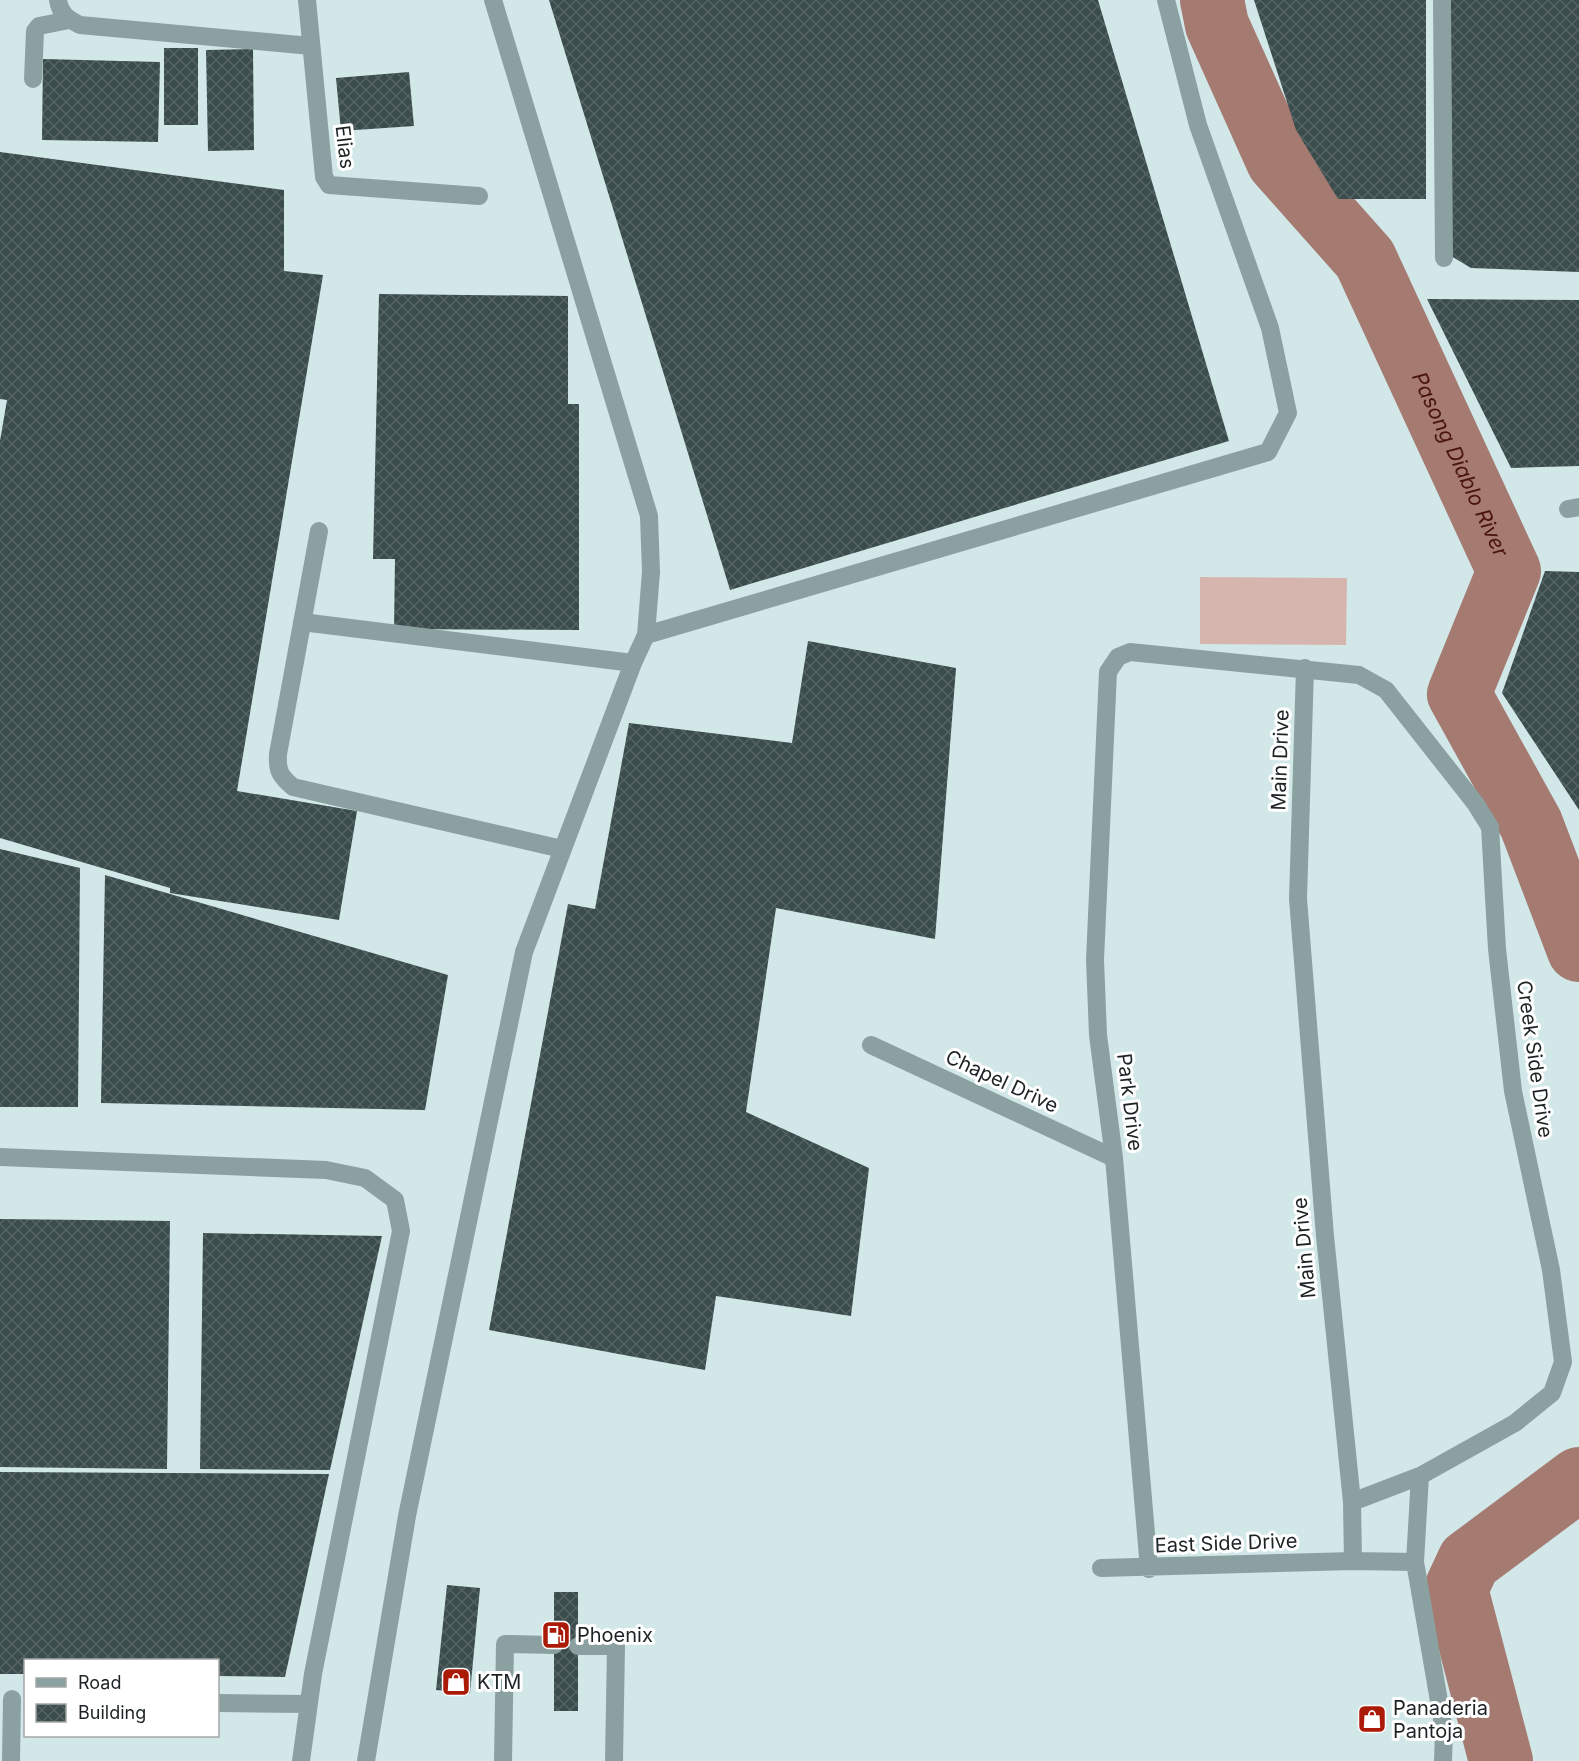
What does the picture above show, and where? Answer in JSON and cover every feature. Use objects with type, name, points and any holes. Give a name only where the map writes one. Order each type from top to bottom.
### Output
[{"type":"street","points":[[58,0],[59,9],[69,20],[80,25],[311,46]]},
{"type":"street","name":"Elias","points":[[307,0],[324,177],[328,185],[478,196]]},
{"type":"street","points":[[366,1761],[407,1515],[524,952],[633,663],[646,635],[651,572],[649,516],[493,0]]},
{"type":"street","points":[[646,635],[1268,452],[1288,413],[1270,328],[1198,124],[1166,0]]},
{"type":"street","points":[[1442,0],[1444,258]]},
{"type":"street","points":[[33,79],[35,32],[39,26],[69,20]]},
{"type":"street","points":[[319,531],[278,754],[277,768],[280,776],[293,787],[562,849]]},
{"type":"street","points":[[302,622],[633,663]]},
{"type":"street","name":"Creek Side Drive","points":[[1130,652],[1359,675],[1386,690],[1475,803],[1490,827],[1497,949],[1513,1091],[1551,1270],[1563,1362],[1552,1393],[1515,1423],[1420,1476],[1352,1502]]},
{"type":"street","name":"Park Drive","points":[[1130,652],[1118,657],[1108,672],[1095,960],[1098,1035],[1114,1158],[1149,1569]]},
{"type":"street","name":"Main Drive","points":[[1305,668],[1298,899],[1325,1236],[1352,1502],[1353,1561]]},
{"type":"street","name":"Chapel Drive","points":[[871,1044],[1114,1158]]},
{"type":"street","points":[[0,1157],[326,1170],[365,1178],[395,1200],[401,1231],[309,1704],[301,1761]]},
{"type":"street","points":[[1420,1476],[1415,1562],[1444,1731],[1443,1761]]},
{"type":"street","points":[[1353,1561],[1415,1562]]},
{"type":"street","name":"East Side Drive","points":[[1101,1568],[1149,1569],[1353,1561]]},
{"type":"street","points":[[503,1761],[505,1644],[554,1645]]},
{"type":"street","points":[[578,1646],[616,1646],[614,1761]]},
{"type":"street","points":[[11,1761],[12,1699]]},
{"type":"street","points":[[219,1703],[309,1704]]},
{"type":"shaded area","points":[[1200,577],[1347,578],[1346,645],[1200,644]]},
{"type":"building","points":[[549,0],[1098,0],[1229,441],[730,590]]},
{"type":"building","points":[[1254,0],[1426,0],[1426,199],[1338,199],[1296,130]]},
{"type":"building","points":[[1447,0],[1579,0],[1579,272],[1471,268],[1446,253]]},
{"type":"building","points":[[164,48],[198,48],[198,125],[164,125]]},
{"type":"building","points":[[253,49],[254,150],[208,151],[206,50]]},
{"type":"building","points":[[43,59],[160,62],[158,142],[42,140]]},
{"type":"building","points":[[409,72],[414,126],[341,131],[336,78]]},
{"type":"building","points":[[0,152],[284,190],[284,271],[323,275],[237,791],[357,811],[339,920],[170,893],[170,888],[0,838],[0,441],[7,400],[0,399]]},
{"type":"building","points":[[379,294],[568,296],[568,404],[579,404],[579,630],[394,629],[395,559],[373,559]]},
{"type":"building","points":[[1427,299],[1579,300],[1579,466],[1511,468]]},
{"type":"building","points":[[1545,571],[1579,572],[1579,810],[1502,693]]},
{"type":"building","points":[[808,641],[956,668],[935,939],[776,908],[746,1112],[869,1168],[851,1316],[716,1296],[705,1370],[489,1330],[568,904],[595,909],[629,723],[792,743]]},
{"type":"building","points":[[0,849],[80,868],[78,1107],[0,1107]]},
{"type":"building","points":[[105,875],[448,975],[425,1110],[101,1103]]},
{"type":"building","points":[[0,1219],[170,1221],[167,1469],[0,1467]]},
{"type":"building","points":[[203,1233],[382,1236],[330,1470],[200,1469]]},
{"type":"building","points":[[0,1472],[329,1474],[285,1677],[219,1676],[219,1659],[24,1659],[24,1674],[0,1674]]},
{"type":"building","points":[[447,1585],[480,1588],[470,1693],[436,1690]]},
{"type":"building","points":[[554,1592],[578,1592],[578,1711],[554,1711]]},
{"type":"waterway","name":"Pasong Diablo River","points":[[1212,0],[1217,25],[1278,161],[1365,259],[1509,571],[1459,694],[1531,824],[1579,950]]},
{"type":"waterway","name":"Pasong Diablo River","points":[[1501,1761],[1456,1589],[1469,1561],[1579,1479]]},
{"type":"place","name":"Phoenix","points":[[556,1635]]},
{"type":"place","name":"KTM","points":[[456,1682]]},
{"type":"place","name":"Panaderia Pantoja","points":[[1372,1719]]}]
